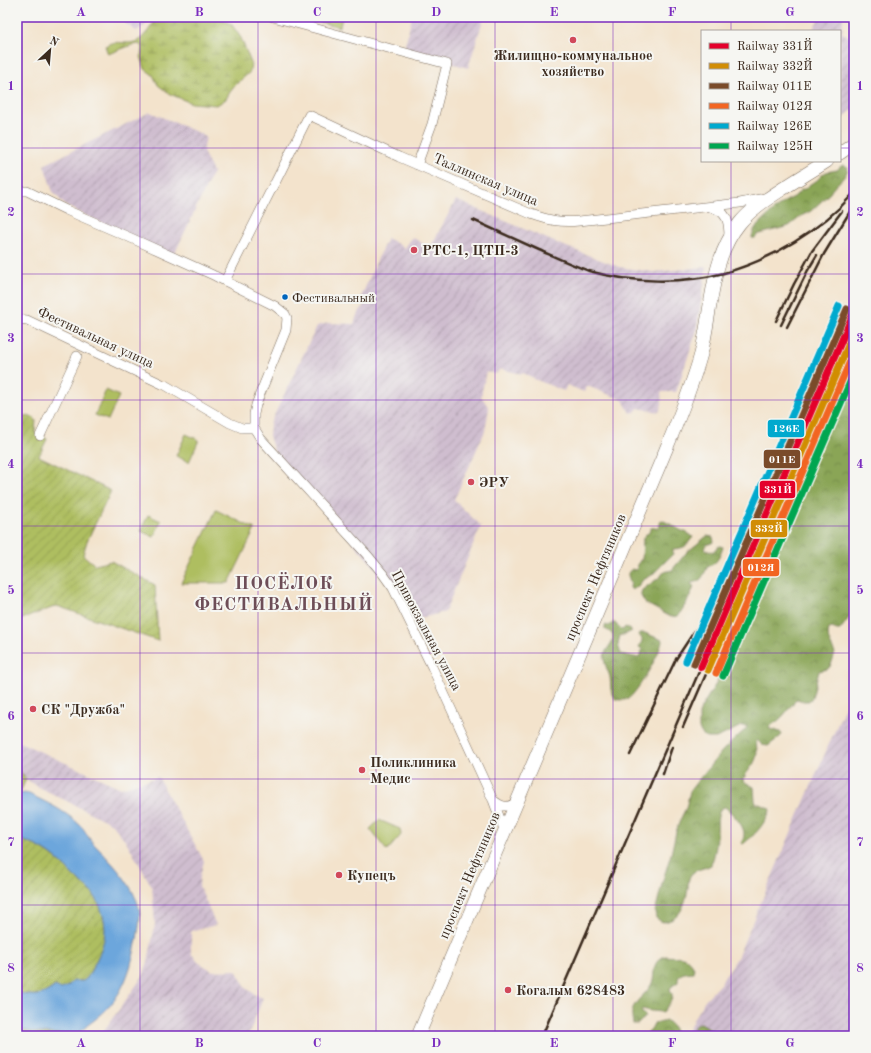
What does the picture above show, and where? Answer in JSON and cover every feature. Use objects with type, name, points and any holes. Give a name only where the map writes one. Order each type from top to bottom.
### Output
[{"type":"main road","points":[[841,152],[854,143]]},
{"type":"main road","name":"проспект Нефтяников","points":[[418,1036],[660,465],[689,392],[701,352],[718,266],[729,239],[746,216],[758,205],[825,162]]},
{"type":"street","name":"Таллинская улица","points":[[273,17],[447,64],[432,124],[417,165],[531,214],[555,222],[567,222],[709,207],[746,202],[772,196]]},
{"type":"street","points":[[225,281],[309,115],[417,165]]},
{"type":"street","points":[[17,191],[27,191],[66,210],[138,241],[225,281],[275,306],[285,314],[287,318],[286,330],[256,405],[254,414],[254,428]]},
{"type":"street","points":[[709,207],[720,210],[727,218],[729,239]]},
{"type":"street","name":"Фестивальная улица","points":[[17,319],[27,320],[164,384],[230,423],[242,428],[254,428]]},
{"type":"street","points":[[40,436],[82,346]]},
{"type":"street","name":"Привокзальная улица","points":[[254,428],[266,444],[369,557],[393,588],[436,674],[493,800],[505,832]]},
{"type":"street","points":[[493,800],[501,805],[508,806],[514,804],[518,800]]},
{"type":"shaded area","points":[[117,17],[152,17],[144,26],[136,31]]},
{"type":"shaded area","points":[[412,17],[484,17],[468,68],[404,49]]},
{"type":"shaded area","points":[[820,17],[843,17],[842,33],[852,38],[854,30],[854,109],[841,119],[841,30],[813,30]]},
{"type":"shaded area","points":[[150,112],[206,136],[203,152],[213,172],[173,257],[66,206],[53,192],[44,165]]},
{"type":"shaded area","points":[[456,200],[559,244],[619,267],[653,272],[706,267],[705,277],[696,333],[676,392],[661,392],[662,404],[659,412],[638,408],[635,412],[630,413],[623,400],[587,386],[584,392],[567,385],[564,391],[523,373],[500,369],[496,374],[486,372],[481,396],[489,408],[485,431],[454,500],[481,526],[445,612],[409,621],[393,588],[275,454],[269,436],[270,424],[317,326],[328,323],[354,324],[365,300],[361,297],[387,238],[405,248],[412,237],[430,248]]},
{"type":"shaded area","points":[[854,686],[854,1036],[685,1036],[705,1000],[720,984],[737,958]]},
{"type":"shaded area","points":[[17,741],[121,788],[158,777],[204,861],[199,886],[216,925],[191,931],[191,953],[198,962],[213,971],[236,970],[246,988],[263,998],[248,1036],[100,1036],[143,976],[148,962],[155,924],[152,887],[126,841],[112,824],[26,779],[17,767]]},
{"type":"green space","points":[[158,17],[219,17],[232,25],[241,38],[251,63],[250,72],[233,87],[226,99],[217,105],[191,103],[170,94],[158,85],[153,75],[145,69],[141,56],[142,48],[140,44],[132,45],[108,54],[105,46],[111,43],[130,43],[137,41],[146,34]]},
{"type":"green space","points":[[322,17],[342,17],[340,27],[320,22]]},
{"type":"green space","points":[[842,165],[848,167],[843,178],[811,211],[803,215],[789,226],[758,234],[755,238],[752,238],[755,228],[775,209],[794,197],[801,190],[807,188],[826,172],[837,170]]},
{"type":"green space","points":[[854,369],[854,608],[851,615],[840,630],[832,628],[829,629],[829,638],[835,653],[828,669],[819,671],[812,698],[809,701],[797,699],[781,718],[771,726],[769,729],[782,733],[781,736],[768,746],[762,745],[757,740],[756,742],[757,754],[755,760],[743,781],[754,787],[756,804],[769,808],[770,811],[765,821],[743,844],[741,843],[744,834],[740,823],[725,807],[721,808],[718,817],[716,849],[711,865],[697,870],[690,876],[685,901],[681,911],[673,919],[662,922],[656,918],[655,912],[676,832],[686,808],[690,791],[723,750],[746,729],[747,726],[741,726],[716,738],[704,737],[699,729],[699,715],[701,708],[717,682],[732,651],[736,647],[735,639],[737,630],[757,580],[798,484],[810,461],[813,461],[811,440],[830,405],[835,391]]},
{"type":"green space","points":[[106,390],[119,396],[108,420],[95,415]]},
{"type":"green space","points":[[17,415],[33,417],[36,420],[35,433],[47,439],[39,456],[111,491],[87,541],[83,555],[95,565],[111,561],[155,585],[158,641],[57,606],[17,621]]},
{"type":"green space","points":[[186,434],[199,440],[189,462],[176,456]]},
{"type":"green space","points":[[216,510],[255,529],[229,583],[181,583]]},
{"type":"green space","points":[[148,515],[161,521],[154,537],[141,531]]},
{"type":"green space","points":[[661,520],[693,537],[685,546],[673,549],[673,554],[652,575],[643,580],[632,590],[630,588],[628,575],[632,569],[635,570],[637,568],[640,560],[642,560],[643,538],[646,534],[648,534],[651,528],[659,528]]},
{"type":"green space","points":[[707,536],[713,537],[714,542],[706,545],[704,548],[708,551],[714,551],[720,546],[723,547],[721,553],[714,564],[708,566],[700,580],[691,583],[694,587],[689,599],[678,616],[671,617],[645,603],[641,596],[642,590],[660,577],[664,572],[672,570],[686,553]]},
{"type":"green space","points":[[614,622],[623,630],[625,627],[632,631],[624,635],[620,635],[618,645],[621,654],[639,658],[642,650],[639,647],[642,641],[639,635],[640,633],[645,633],[662,640],[654,661],[638,688],[629,698],[623,700],[615,699],[613,696],[610,677],[604,659],[605,653],[613,637],[611,633],[605,629],[605,625],[609,626]]},
{"type":"green space","points":[[17,767],[26,779],[19,795],[17,794]]},
{"type":"green space","points":[[379,820],[400,829],[401,835],[387,851],[370,829]]},
{"type":"green space","points":[[17,839],[47,852],[89,889],[98,902],[104,922],[105,934],[102,947],[87,978],[83,981],[73,981],[68,986],[61,989],[55,986],[46,992],[37,995],[28,995],[17,992]]},
{"type":"green space","points":[[665,956],[678,956],[684,958],[694,968],[693,972],[679,976],[678,982],[671,987],[670,990],[672,993],[672,999],[663,1012],[642,1009],[641,1011],[646,1016],[638,1024],[633,1024],[633,1008],[651,985],[655,965]]},
{"type":"green space","points":[[666,1020],[674,1029],[675,1036],[646,1036],[655,1023]]},
{"type":"green space","points":[[701,1023],[711,1030],[710,1032],[706,1031],[706,1036],[690,1036],[696,1024]]},
{"type":"green space","points":[[17,1029],[38,1033],[77,1033],[80,1036],[17,1036]]},
{"type":"water","points":[[27,793],[62,811],[81,826],[91,841],[124,877],[139,906],[140,920],[137,939],[128,975],[111,1005],[81,1031],[76,1033],[55,1034],[30,1032],[17,1029],[17,992],[28,995],[37,995],[46,992],[55,986],[61,989],[68,986],[73,981],[83,981],[87,978],[96,960],[102,947],[105,934],[102,912],[98,902],[89,889],[66,867],[47,852],[30,843],[17,839],[17,794]]},
{"type":"railway","points":[[473,220],[589,271],[639,280],[656,281],[691,279],[724,273],[777,252],[811,231],[841,207],[854,193]]},
{"type":"railway","points":[[787,327],[824,254],[854,205]]},
{"type":"railway","points":[[776,321],[812,251],[842,211]]},
{"type":"railway","points":[[781,325],[817,255]]},
{"type":"railway","points":[[683,727],[814,426],[854,357]]},
{"type":"railway","points":[[743,552],[788,447]]},
{"type":"railway","points":[[753,545],[758,528]]},
{"type":"railway","points":[[630,755],[676,659],[715,600],[745,548]]},
{"type":"railway","points":[[709,631],[727,588]]},
{"type":"railway","points":[[542,1036],[701,667]]},
{"type":"railway","points":[[663,774],[672,747]]},
{"type":"rail line","name":"126Е","points":[[686,661],[839,306]]},
{"type":"rail line","name":"011Е","points":[[694,664],[847,309]]},
{"type":"rail line","name":"331Й","points":[[701,667],[854,312]]},
{"type":"rail line","name":"332Й","points":[[708,670],[854,332]]},
{"type":"rail line","name":"012Я","points":[[716,673],[854,352]]},
{"type":"rail line","name":"125Н","points":[[723,676],[854,373]]},
{"type":"place","name":"Жилищно-коммунальное хозяйство","points":[[573,40]]},
{"type":"place","name":"РТС-1, ЦТП-3","points":[[414,250]]},
{"type":"place","name":"Фестивальный","points":[[285,297]]},
{"type":"place","name":"ЭРУ","points":[[471,482]]},
{"type":"place","name":"СК \"Дружба\"","points":[[33,709]]},
{"type":"place","name":"Поликлиника Медис","points":[[362,770]]},
{"type":"place","name":"Купецъ","points":[[339,875]]},
{"type":"place","name":"Когалым 628483","points":[[508,990]]},
{"type":"district","name":"ПОСЁЛОК ФЕСТИВАЛЬНЫЙ","points":[[284,593]]}]
